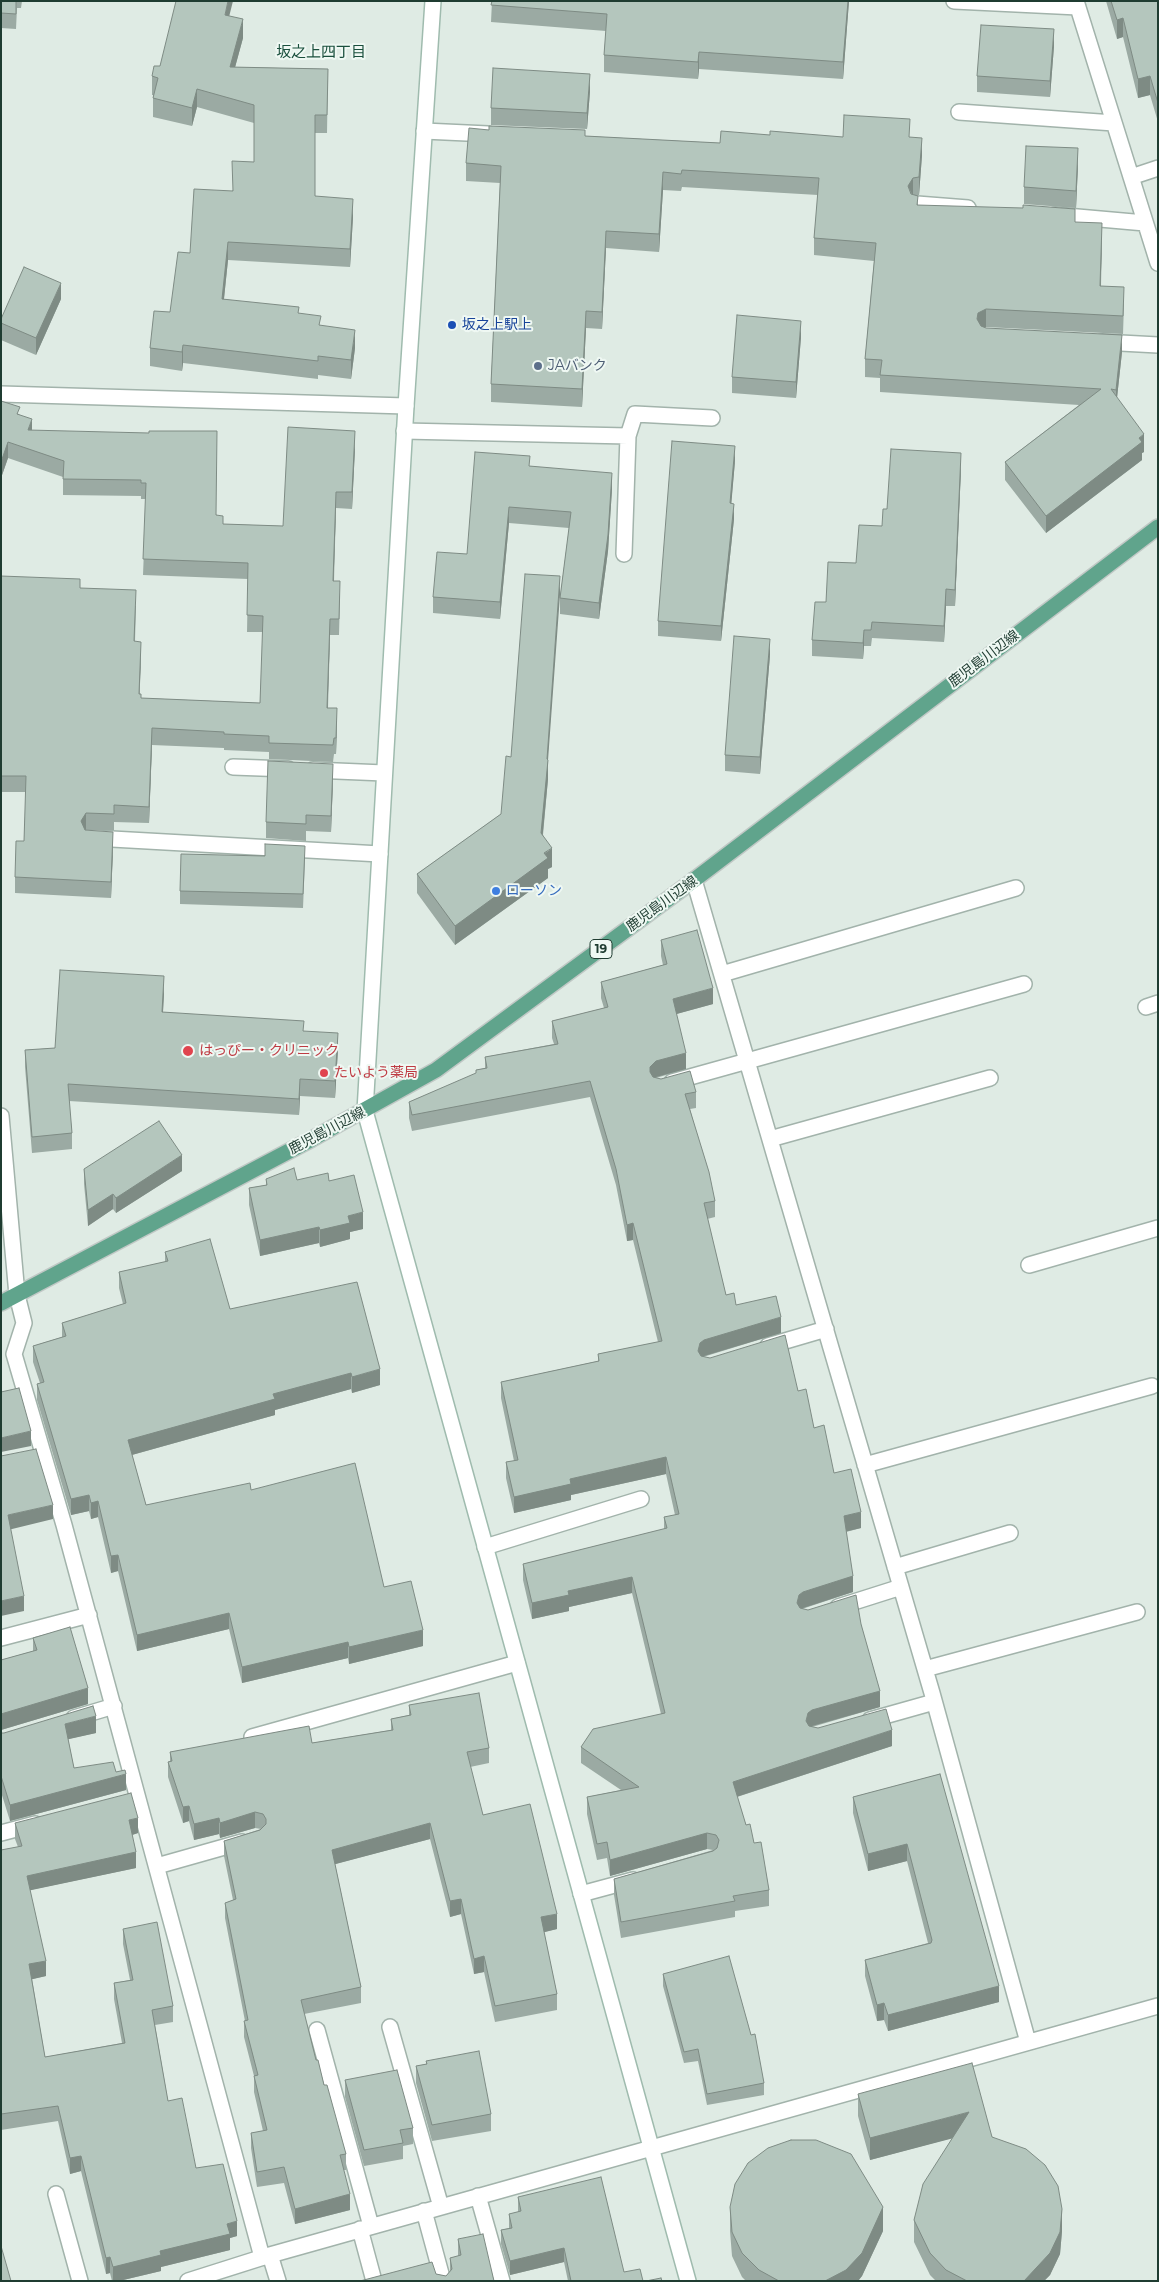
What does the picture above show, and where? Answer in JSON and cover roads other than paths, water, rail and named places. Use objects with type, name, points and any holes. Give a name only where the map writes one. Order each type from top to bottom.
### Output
[{"type":"main road","name":"鹿児島川辺線","points":[[1,1303],[365,1111],[436,1070],[694,880],[1158,527]]},
{"type":"street","points":[[433,1],[404,430],[365,1111],[688,2281]]},
{"type":"street","points":[[954,1],[1077,4],[1158,263]]},
{"type":"street","points":[[959,112],[1114,123]]},
{"type":"street","points":[[424,131],[503,135]]},
{"type":"street","points":[[1131,177],[1158,168]]},
{"type":"street","points":[[917,204],[986,210]]},
{"type":"street","points":[[1036,214],[1145,223]]},
{"type":"street","points":[[1091,342],[1158,345]]},
{"type":"street","points":[[1,394],[406,406]]},
{"type":"street","points":[[624,554],[628,436],[635,414],[712,418]]},
{"type":"street","points":[[404,430],[628,436]]},
{"type":"street","points":[[233,767],[384,773]]},
{"type":"street","points":[[90,838],[380,854]]},
{"type":"street","points":[[694,880],[896,1567],[1028,2042]]},
{"type":"street","points":[[722,974],[1016,888]]},
{"type":"street","points":[[659,1086],[1024,984]]},
{"type":"street","points":[[770,1139],[990,1078]]},
{"type":"street","points":[[1,1116],[18,1295],[24,1323],[14,1354],[89,1616],[266,2256],[278,2281]]},
{"type":"street","points":[[1029,1265],[1158,1228]]},
{"type":"street","points":[[753,1351],[826,1329]]},
{"type":"street","points":[[866,1465],[1152,1386]]},
{"type":"street","points":[[26,1456],[43,1452]]},
{"type":"street","points":[[485,1547],[641,1499]]},
{"type":"street","points":[[896,1567],[1010,1534]]},
{"type":"street","points":[[825,1611],[901,1587]]},
{"type":"street","points":[[925,1669],[1137,1612]]},
{"type":"street","points":[[1,1638],[89,1616]]},
{"type":"street","points":[[252,1737],[517,1663]]},
{"type":"street","points":[[852,1725],[934,1702]]},
{"type":"street","points":[[58,1723],[114,1706]]},
{"type":"street","points":[[120,1802],[138,1797]]},
{"type":"street","points":[[1,1833],[47,1821]]},
{"type":"street","points":[[157,1866],[257,1837]]},
{"type":"street","points":[[581,1894],[646,1876]]},
{"type":"street","points":[[188,2281],[266,2256],[424,2211],[1158,2006]]},
{"type":"street","points":[[390,2026],[441,2207]]},
{"type":"street","points":[[317,2030],[365,2228],[374,2281]]},
{"type":"street","points":[[56,2194],[80,2281]]},
{"type":"street","points":[[478,2196],[502,2281]]},
{"type":"street","points":[[424,2211],[442,2281]]},
{"type":"place","name":"坂之上駅上","points":[[452,325]]},
{"type":"place","name":"JAバンク","points":[[538,366]]},
{"type":"place","name":"ローソン","points":[[496,891]]},
{"type":"place","name":"はっぴー・クリニック","points":[[188,1051]]},
{"type":"place","name":"たいよう薬局","points":[[324,1073]]},
{"type":"district","name":"坂之上四丁目","points":[[321,53]]}]
